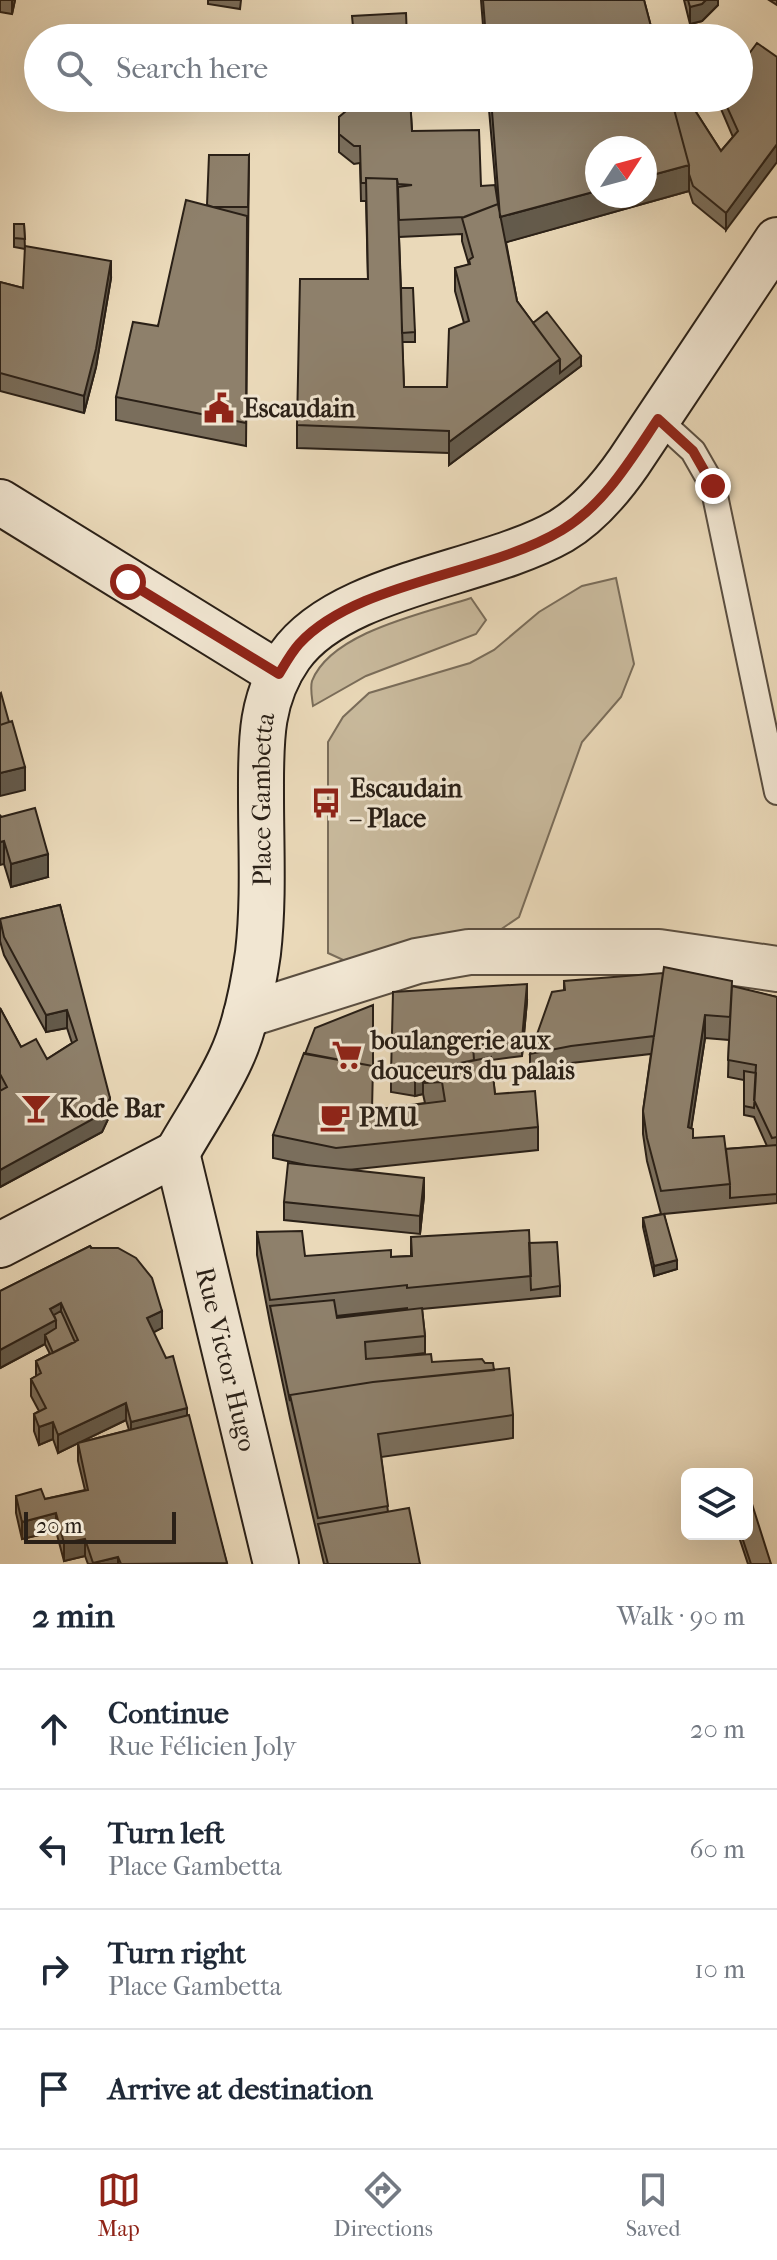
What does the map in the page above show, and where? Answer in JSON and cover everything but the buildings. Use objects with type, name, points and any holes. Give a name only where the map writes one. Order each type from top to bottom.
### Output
[{"type":"street","name":"Place Gambetta","points":[[177,1153],[232,1056],[246,1015],[260,930],[260,741],[269,694],[279,674],[300,643],[346,611],[377,597],[521,550],[564,529],[616,481],[777,240]]},
{"type":"street","points":[[0,502],[279,674]]},
{"type":"street","points":[[246,1015],[417,961],[469,952],[659,952],[777,969]]},
{"type":"street","points":[[0,1245],[177,1153]]},
{"type":"street","name":"Rue Victor Hugo","points":[[177,1153],[276,1564]]},
{"type":"lane","points":[[658,419],[693,451],[713,486],[770,718],[777,792]]},
{"type":"shaded area","points":[[616,578],[634,664],[621,697],[582,742],[519,917],[494,934],[354,965],[328,953],[328,742],[343,717],[369,693],[470,663],[494,650],[539,612],[582,586]]},
{"type":"shaded area","points":[[471,598],[486,620],[476,634],[366,676],[313,706],[312,681],[322,664],[338,649],[381,627]]},
{"type":"place","name":"Escaudain","points":[[219,408]]},
{"type":"place","name":"Escaudain – Place","points":[[326,803]]},
{"type":"place","name":"boulangerie aux douceurs du palais","points":[[347,1055]]},
{"type":"place","name":"Kode Bar","points":[[36,1108]]},
{"type":"place","name":"PMU","points":[[335,1117]]},
{"type":"route","points":[[128,582],[279,674],[300,643],[336,616],[377,597],[521,550],[564,529],[616,481],[658,419],[693,451],[713,486]]}]
